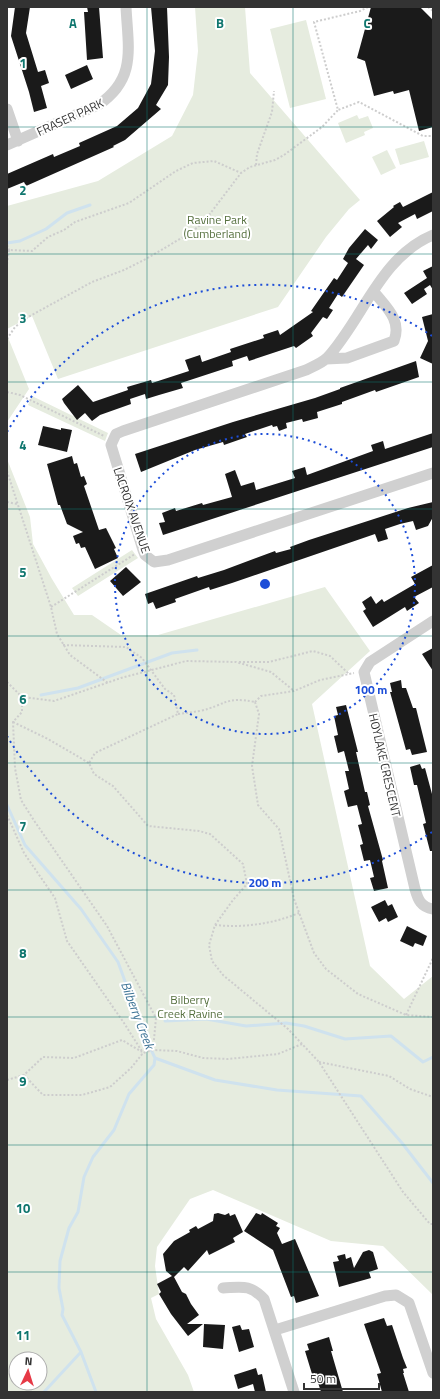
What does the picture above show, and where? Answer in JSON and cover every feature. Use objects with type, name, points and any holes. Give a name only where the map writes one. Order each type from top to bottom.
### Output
[{"type":"street","name":"FRASER PARK","points":[[7,145],[98,105],[110,97],[119,87],[126,73],[128,62],[126,7]]},
{"type":"street","points":[[7,109],[18,141]]},
{"type":"street","points":[[112,440],[116,434],[123,431],[306,370],[326,359],[401,255],[414,245],[433,235]]},
{"type":"street","points":[[326,359],[347,358],[394,341],[398,331],[397,324],[374,292]]},
{"type":"street","name":"LACROIX AVENUE","points":[[112,440],[112,451],[143,550],[150,560],[159,562],[433,473]]},
{"type":"street","points":[[364,672],[366,667],[378,656],[433,621]]},
{"type":"street","name":"HOYLAKE CRESCENT","points":[[364,672],[415,889],[418,899],[423,906],[433,909]]},
{"type":"street","points":[[223,1288],[244,1287],[256,1290],[264,1299],[294,1392]]},
{"type":"street","points":[[275,1330],[396,1294],[409,1304],[433,1373]]},
{"type":"path","points":[[338,110],[314,22],[360,11],[368,7]]},
{"type":"path","points":[[428,7],[433,12]]},
{"type":"path","points":[[256,165],[257,154],[272,112],[274,91]]},
{"type":"path","points":[[7,340],[15,326],[30,316],[92,282],[124,270],[146,259],[203,223],[241,173],[256,165],[275,160],[284,155],[322,127],[338,110],[359,102],[423,136],[433,136]]},
{"type":"path","points":[[8,251],[32,251],[48,237],[64,230],[75,222],[129,203],[176,171],[193,163],[214,161],[241,173]]},
{"type":"path","points":[[7,245],[7,264]]},
{"type":"path","points":[[7,392],[20,395],[112,440]]},
{"type":"path","points":[[7,472],[51,607],[57,634],[70,655],[80,664],[108,683]]},
{"type":"path","points":[[7,502],[17,504]]},
{"type":"path","points":[[51,607],[143,550]]},
{"type":"path","points":[[64,645],[126,648],[142,658],[165,689],[174,695],[178,714]]},
{"type":"path","points":[[7,682],[22,697],[54,701],[108,683],[186,661],[269,662],[313,651],[330,656],[349,674]]},
{"type":"path","points":[[236,662],[271,672],[294,691]]},
{"type":"path","points":[[255,702],[261,696],[294,691],[320,680],[364,672]]},
{"type":"path","points":[[22,697],[22,712],[13,722],[15,768],[22,800],[35,822],[107,926],[156,1018],[153,1050]]},
{"type":"path","points":[[89,763],[95,753],[101,749],[138,734],[178,714],[201,711],[226,700],[239,698],[255,702]]},
{"type":"path","points":[[255,702],[259,714],[252,766],[258,805],[279,829],[294,899],[314,953],[326,969],[358,994],[406,1015],[433,1017]]},
{"type":"path","points":[[13,722],[48,739],[89,763],[94,774],[113,786],[148,826],[199,831],[210,834],[243,864],[247,884],[215,925],[209,945],[212,961],[223,975],[288,1029],[319,1062],[402,1192],[430,1224],[433,1224]]},
{"type":"path","points":[[7,815],[24,852],[55,898],[67,941],[143,1053]]},
{"type":"path","points":[[215,925],[239,927],[284,919],[299,913]]},
{"type":"path","points":[[406,1015],[433,958]]},
{"type":"path","points":[[7,1080],[24,1075],[43,1057],[74,1058],[104,1045],[122,1040],[143,1053]]},
{"type":"path","points":[[24,1075],[43,1095],[82,1095],[110,1087],[131,1068],[143,1053],[153,1050],[177,1051],[203,1058],[228,1059],[278,1054],[302,1044]]},
{"type":"path","points":[[319,1062],[389,1076],[410,1089],[433,1097]]},
{"type":"green space","name":"Ravine Park (Cumberland)","points":[[195,7],[245,7],[250,73],[360,200],[349,209],[326,237],[278,307],[58,379],[32,316],[7,329],[7,206],[98,181],[172,136],[193,95],[198,51]]},
{"type":"green space","points":[[306,20],[326,99],[290,108],[270,29]]},
{"type":"green space","points":[[357,115],[359,119],[368,116],[373,128],[364,132],[365,135],[346,143],[338,123]]},
{"type":"green space","points":[[424,141],[429,157],[400,165],[395,149]]},
{"type":"green space","points":[[387,150],[396,168],[381,175],[372,157]]},
{"type":"green space","points":[[7,335],[29,389],[7,422]]},
{"type":"green space","points":[[32,396],[108,433],[105,441],[28,405]]},
{"type":"green space","name":"Bilberry Creek Ravine","points":[[7,459],[30,517],[33,544],[74,615],[92,615],[121,635],[158,635],[325,587],[370,651],[312,704],[370,966],[404,999],[433,976],[433,1295],[383,1246],[331,1241],[213,1190],[190,1199],[157,1247],[155,1266],[159,1294],[151,1298],[156,1319],[188,1375],[194,1392],[7,1392]]},
{"type":"green space","points":[[132,550],[138,558],[78,596],[72,588]]},
{"type":"building","points":[[15,7],[30,7],[26,33],[38,72],[45,70],[49,83],[41,86],[47,108],[34,112],[11,36]]},
{"type":"building","points":[[87,7],[99,7],[103,58],[87,60],[84,12],[88,12]]},
{"type":"building","points":[[151,7],[167,7],[169,57],[168,85],[156,105],[161,109],[125,140],[113,146],[114,147],[26,186],[24,182],[7,189],[7,174],[53,154],[54,157],[80,146],[79,143],[117,126],[138,108],[151,84],[155,51]]},
{"type":"building","points":[[371,7],[420,7],[433,20],[433,127],[419,131],[409,90],[394,94],[393,91],[374,96],[365,61],[357,58]]},
{"type":"building","points":[[87,65],[93,79],[71,89],[65,75]]},
{"type":"building","points":[[433,192],[433,211],[417,219],[415,214],[398,223],[402,227],[390,237],[377,221],[394,207],[393,206],[400,202],[403,207]]},
{"type":"building","points":[[365,229],[378,240],[371,249],[368,245],[356,259],[364,265],[342,297],[338,294],[329,308],[333,310],[327,319],[323,317],[311,333],[313,336],[296,348],[294,346],[249,361],[247,356],[232,361],[233,366],[181,383],[183,388],[146,399],[145,394],[130,399],[131,404],[100,415],[92,421],[85,413],[77,420],[64,403],[62,399],[78,385],[93,402],[128,390],[127,387],[151,380],[152,383],[189,371],[185,360],[200,355],[202,362],[231,352],[230,349],[264,338],[263,335],[278,330],[280,335],[313,312],[311,311],[334,278],[337,280],[348,263],[343,259],[349,248]]},
{"type":"building","points":[[433,266],[433,290],[430,285],[424,289],[427,294],[412,304],[404,293],[427,278],[423,271]]},
{"type":"building","points":[[433,314],[433,364],[420,358],[428,341],[422,317]]},
{"type":"building","points":[[416,361],[419,377],[376,392],[375,390],[342,402],[342,404],[317,412],[318,418],[303,422],[302,419],[286,423],[287,428],[279,431],[277,426],[273,427],[272,425],[245,434],[247,437],[224,445],[223,442],[195,450],[141,472],[135,454],[233,422],[315,398]]},
{"type":"building","points":[[43,426],[61,430],[61,428],[72,430],[67,452],[38,445]]},
{"type":"building","points":[[433,433],[433,447],[163,535],[159,523],[165,522],[162,513],[175,508],[176,511],[202,503],[203,505],[232,497],[225,474],[235,470],[241,486],[254,482],[256,490],[295,478],[292,471],[305,467],[307,475],[373,451],[371,445],[383,441],[385,449]]},
{"type":"building","points":[[72,456],[74,464],[77,463],[81,477],[84,476],[87,484],[84,486],[99,530],[106,528],[116,548],[114,549],[118,558],[95,569],[85,547],[81,548],[79,543],[76,544],[73,536],[83,532],[67,524],[60,505],[58,505],[47,464]]},
{"type":"building","points":[[433,502],[433,517],[428,526],[416,530],[413,521],[400,524],[385,529],[388,539],[378,542],[375,534],[232,583],[210,590],[209,587],[175,599],[176,602],[156,609],[153,602],[148,604],[145,594],[197,576],[198,578],[224,570],[275,551],[276,553],[291,549],[290,547],[309,540],[408,508]]},
{"type":"building","points":[[433,565],[433,587],[414,597],[419,603],[407,611],[405,607],[373,627],[363,611],[366,609],[362,602],[371,596],[376,604],[382,599],[384,602],[415,584],[411,577]]},
{"type":"building","points":[[126,567],[141,582],[123,596],[110,581]]},
{"type":"building","points":[[433,648],[433,671],[422,654]]},
{"type":"building","points":[[401,680],[402,688],[406,688],[413,708],[416,708],[427,752],[412,755],[410,749],[406,750],[390,692],[392,692],[390,683]]},
{"type":"building","points":[[346,705],[358,752],[356,752],[365,792],[367,792],[370,805],[368,806],[383,860],[388,888],[374,891],[370,878],[374,877],[370,860],[364,861],[360,845],[363,844],[358,825],[362,824],[357,805],[348,807],[344,791],[349,789],[345,771],[349,771],[344,751],[338,753],[334,736],[338,735],[334,716],[338,715],[336,707]]},
{"type":"building","points":[[420,764],[422,769],[425,768],[433,794],[433,851],[430,851],[423,824],[426,823],[417,785],[414,785],[410,767]]},
{"type":"building","points":[[385,900],[388,906],[392,904],[398,917],[388,922],[386,918],[379,922],[371,907]]},
{"type":"building","points":[[407,926],[427,936],[423,946],[415,943],[413,947],[400,941]]},
{"type":"building","points":[[218,1213],[225,1215],[229,1213],[230,1216],[235,1214],[243,1232],[233,1238],[235,1242],[209,1255],[207,1250],[188,1271],[184,1267],[174,1277],[182,1292],[186,1294],[199,1315],[187,1324],[203,1324],[188,1336],[171,1314],[159,1294],[161,1292],[157,1284],[172,1276],[166,1271],[163,1254],[174,1241],[190,1232],[189,1230],[196,1226],[198,1229],[213,1221],[214,1214]]},
{"type":"building","points":[[256,1213],[261,1215],[262,1213],[278,1223],[276,1226],[280,1228],[277,1233],[282,1244],[295,1239],[319,1296],[296,1303],[294,1296],[291,1297],[273,1250],[244,1231]]},
{"type":"building","points":[[369,1250],[373,1252],[378,1269],[369,1272],[371,1278],[339,1287],[333,1262],[339,1261],[337,1256],[345,1254],[346,1259],[351,1257],[354,1268],[363,1252]]},
{"type":"building","points":[[384,1318],[387,1326],[392,1325],[407,1368],[403,1369],[403,1373],[409,1392],[382,1392],[377,1374],[381,1373],[364,1324]]},
{"type":"building","points":[[204,1324],[225,1325],[223,1349],[203,1347]]},
{"type":"building","points":[[240,1325],[242,1330],[249,1329],[254,1347],[239,1352],[232,1327]]},
{"type":"building","points":[[329,1337],[333,1351],[331,1351],[343,1392],[321,1392],[315,1373],[312,1374],[305,1351],[309,1350],[307,1344]]},
{"type":"building","points":[[256,1368],[258,1375],[262,1374],[266,1392],[255,1392],[253,1384],[238,1389],[234,1375]]},
{"type":"waterway","points":[[7,243],[20,241],[46,229],[67,213],[90,205]]},
{"type":"waterway","points":[[41,695],[78,688],[172,653],[197,650]]},
{"type":"waterway","name":"Bilberry Creek","points":[[7,805],[25,845],[81,909],[118,962],[146,1039],[155,1058],[215,1080],[277,1090],[361,1096],[402,1143],[433,1183]]},
{"type":"waterway","points":[[165,1021],[206,1019],[246,1026],[286,1023],[304,1026],[345,1039],[391,1036],[423,1062],[433,1057]]},
{"type":"waterway","points":[[96,1392],[81,1352],[62,1315],[63,1309],[59,1288],[60,1261],[69,1228],[78,1212],[84,1177],[93,1157],[114,1130],[129,1094],[154,1065],[155,1058]]},
{"type":"waterway","points":[[44,1392],[81,1352]]}]
